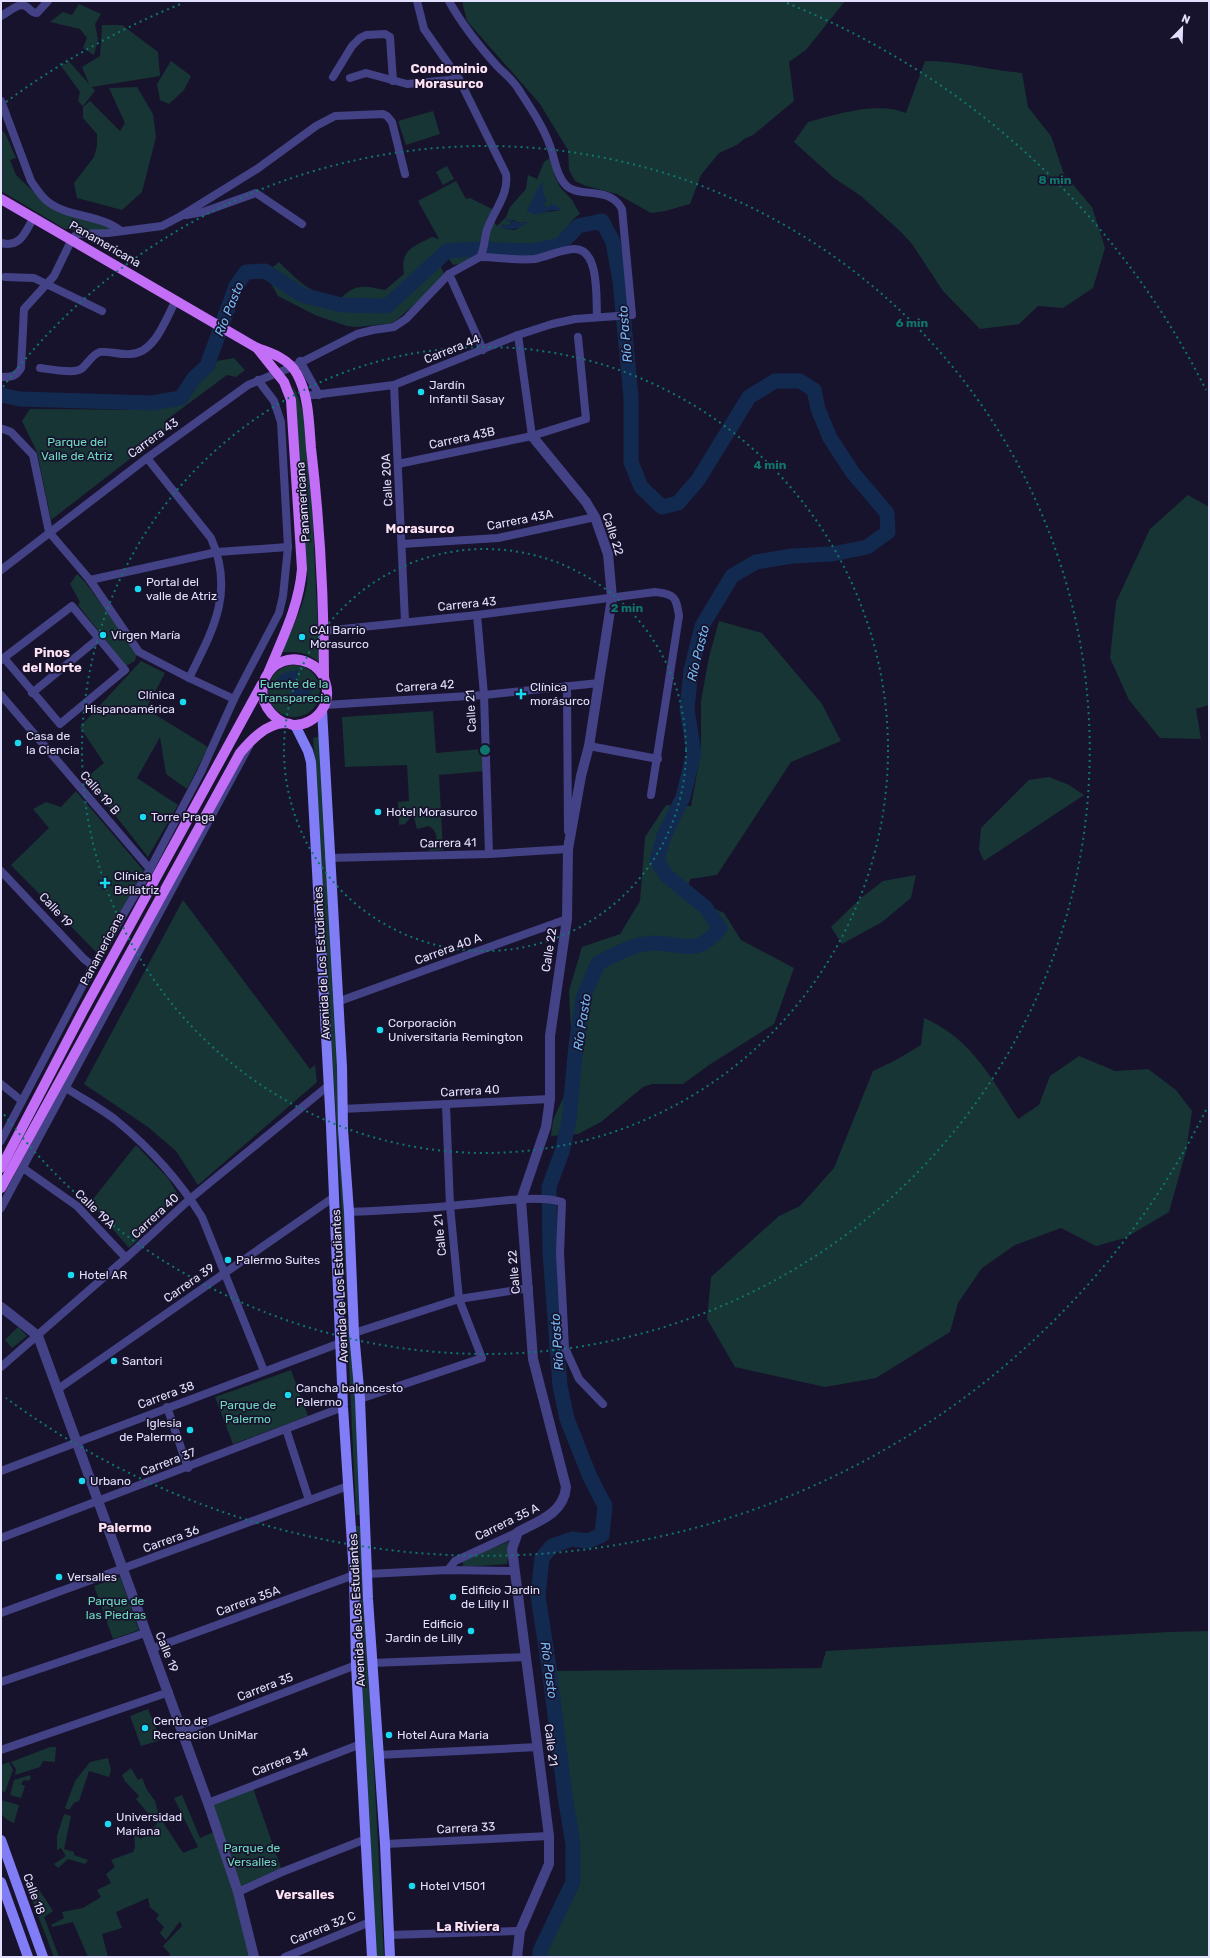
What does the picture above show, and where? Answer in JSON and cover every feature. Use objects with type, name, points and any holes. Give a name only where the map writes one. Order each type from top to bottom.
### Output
[{"type":"main road","name":"Panamericana","points":[[1,198],[258,348],[278,355],[296,364],[305,396],[315,478],[324,631],[324,678]]},
{"type":"main road","name":"Panamericana","points":[[1,1168],[206,774],[266,677],[294,613],[300,590],[302,569],[291,400],[284,382],[258,348]]},
{"type":"main road","points":[[293,659],[312,664],[324,678],[327,687],[324,708],[315,718],[306,723],[295,725],[284,723],[275,718],[268,711],[263,701],[262,691],[266,677],[283,661],[293,659]]},
{"type":"main road","name":"Avenida de Los Estudiantes","points":[[324,708],[329,858],[342,1109],[350,1212],[352,1299],[360,1399],[370,1631],[385,1844],[390,1957]]},
{"type":"main road","points":[[1,1188],[140,941],[240,753],[253,738],[269,728],[284,723]]},
{"type":"main road","name":"Avenida de Los Estudiantes","points":[[295,725],[308,751],[311,762],[334,1197],[343,1407],[354,1575],[356,1665],[372,1957]]},
{"type":"main road","points":[[338,1301],[344,1294],[350,1295],[352,1299]]},
{"type":"main road","points":[[350,1513],[356,1523],[364,1521],[366,1518]]},
{"type":"main road","points":[[356,1632],[361,1629],[370,1631]]},
{"type":"main road","name":"Calle 18","points":[[1,1841],[43,1957]]},
{"type":"main road","points":[[1,1882],[28,1957]]},
{"type":"street","points":[[1,16],[20,5],[25,5],[34,13],[37,13],[48,1]]},
{"type":"street","points":[[417,1],[424,29],[459,79],[506,174],[507,184],[505,193],[487,231],[481,255],[534,259],[574,249],[584,252],[589,256],[592,262],[601,318]]},
{"type":"street","name":"Carrera 44","points":[[305,396],[394,385],[518,335],[574,319],[632,315],[622,209],[618,201],[607,196],[574,190],[564,184],[557,171],[550,145],[536,117],[518,87],[460,21],[450,1]]},
{"type":"street","points":[[334,77],[352,46],[360,38],[366,35],[385,34],[390,37],[393,81]]},
{"type":"street","points":[[350,78],[366,73],[407,84],[459,79]]},
{"type":"street","points":[[1,101],[31,181],[39,193],[48,202],[63,209],[112,224],[121,231]]},
{"type":"street","points":[[1,377],[13,377],[18,374],[21,368],[24,309],[54,276],[72,239],[80,233],[121,231],[162,226],[181,216],[257,169],[316,126],[335,116],[383,114],[388,116],[392,122],[405,174]]},
{"type":"street","points":[[181,216],[203,212],[249,194],[256,193],[302,224]]},
{"type":"street","points":[[1,243],[10,245],[20,241],[34,217]]},
{"type":"street","name":"Carrera 43","points":[[48,532],[248,385],[277,373],[357,334],[394,327],[406,320],[449,274],[481,255]]},
{"type":"street","points":[[449,274],[483,350]]},
{"type":"street","points":[[5,277],[31,276],[102,311]]},
{"type":"street","points":[[40,368],[72,371],[80,370],[100,352],[132,355],[146,349],[152,343],[176,300]]},
{"type":"street","points":[[518,335],[532,436]]},
{"type":"street","name":"Carrera 43B","points":[[398,464],[532,436],[586,419],[578,337]]},
{"type":"street","points":[[296,364],[319,394]]},
{"type":"street","points":[[1,1141],[93,966],[206,774],[234,699],[279,613],[283,596],[288,547],[281,422],[274,401],[258,380]]},
{"type":"street","name":"Calle 20A","points":[[394,385],[405,621]]},
{"type":"street","points":[[3,429],[11,432],[32,455],[48,532],[90,580],[139,652],[188,678],[234,699]]},
{"type":"street","name":"Calle 22","points":[[532,436],[586,502],[595,517],[608,554],[612,598],[589,746],[581,776],[568,849],[567,919],[550,1036],[550,1099],[546,1127],[526,1199],[533,1359],[566,1486]]},
{"type":"street","points":[[147,458],[211,538],[217,552],[222,594],[211,632],[188,678]]},
{"type":"street","points":[[283,479],[295,478]]},
{"type":"street","name":"Carrera 43A","points":[[402,544],[498,538],[595,517]]},
{"type":"street","points":[[1,570],[48,532]]},
{"type":"street","points":[[90,580],[217,552],[288,547]]},
{"type":"street","name":"Carrera 43","points":[[324,631],[405,621],[477,615],[654,592],[672,595],[677,601],[679,616],[658,759],[651,795]]},
{"type":"street","points":[[72,606],[99,638],[125,670],[60,724],[3,659],[72,606]]},
{"type":"street","name":"Calle 21","points":[[477,615],[484,695],[489,854]]},
{"type":"street","points":[[32,693],[99,638]]},
{"type":"street","name":"Carrera 42","points":[[324,708],[484,695],[599,683]]},
{"type":"street","points":[[567,686],[568,849]]},
{"type":"street","name":"Calle 19 B","points":[[1,695],[150,869]]},
{"type":"street","points":[[589,746],[658,759]]},
{"type":"street","name":"Carrera 41","points":[[329,858],[489,854],[568,849]]},
{"type":"street","name":"Calle 19","points":[[1,871],[84,959],[93,966]]},
{"type":"street","name":"Carrera 40 A","points":[[337,1002],[567,919]]},
{"type":"street","points":[[1,1208],[66,1088],[140,941]]},
{"type":"street","points":[[71,1007],[83,1011]]},
{"type":"street","points":[[1,1084],[22,1101]]},
{"type":"street","name":"Carrera 40","points":[[1,1367],[126,1258],[191,1198],[328,1086]]},
{"type":"street","points":[[66,1088],[116,1120],[169,1170],[191,1198],[202,1216],[264,1371]]},
{"type":"street","points":[[1,1095],[10,1092]]},
{"type":"street","name":"Carrera 40","points":[[342,1109],[550,1099]]},
{"type":"street","name":"Calle 21","points":[[360,1399],[482,1358],[459,1299],[450,1206],[446,1105]]},
{"type":"street","name":"Calle 19A","points":[[23,1168],[77,1206],[126,1258]]},
{"type":"street","name":"Carrera 39","points":[[58,1389],[334,1197]]},
{"type":"street","points":[[350,1212],[450,1206],[526,1199],[551,1198],[562,1202],[560,1253],[565,1348],[579,1379],[603,1404]]},
{"type":"street","points":[[354,1333],[459,1299],[529,1292]]},
{"type":"street","points":[[1,1308],[38,1336]]},
{"type":"street","name":"Calle 19","points":[[38,1336],[145,1633],[169,1692],[208,1803],[238,1892],[254,1957]]},
{"type":"street","name":"Carrera 38","points":[[1,1471],[75,1441],[340,1343]]},
{"type":"street","points":[[167,1407],[188,1468]]},
{"type":"street","name":"Carrera 37","points":[[1,1538],[188,1468],[343,1407]]},
{"type":"street","points":[[286,1429],[309,1500]]},
{"type":"street","name":"Carrera 36","points":[[1,1612],[122,1570],[348,1486]]},
{"type":"street","name":"Carrera 35 A","points":[[448,1570],[455,1561],[518,1532],[550,1515],[558,1509],[564,1499],[566,1486]]},
{"type":"street","name":"Calle 21","points":[[517,1957],[520,1931],[549,1864],[549,1836],[512,1549],[518,1532]]},
{"type":"street","points":[[367,1574],[448,1570],[515,1571]]},
{"type":"street","name":"Carrera 35A","points":[[151,1649],[354,1575]]},
{"type":"street","points":[[1,1682],[145,1633]]},
{"type":"street","points":[[372,1663],[526,1657]]},
{"type":"street","name":"Carrera 35","points":[[182,1732],[356,1665]]},
{"type":"street","points":[[1,1750],[169,1692]]},
{"type":"street","name":"Carrera 34","points":[[208,1803],[361,1744]]},
{"type":"street","points":[[378,1755],[538,1747]]},
{"type":"street","name":"Carrera 33","points":[[385,1844],[549,1836]]},
{"type":"street","points":[[238,1892],[282,1872],[366,1839]]},
{"type":"street","points":[[16,1923],[29,1916]]},
{"type":"street","name":"Carrera 32 C","points":[[285,1957],[370,1922]]},
{"type":"street","points":[[389,1935],[520,1931]]},
{"type":"green space","points":[[462,1],[845,1],[806,50],[789,62],[794,101],[753,135],[744,139],[737,145],[719,153],[701,175],[690,204],[651,213],[617,194],[586,186],[575,181],[569,170],[568,150],[540,104],[467,21]]},
{"type":"green space","points":[[79,4],[101,14],[95,24],[98,39],[94,55],[83,48],[87,38],[80,29],[50,22],[63,12],[72,15]]},
{"type":"green space","points":[[102,25],[122,25],[158,52],[160,76],[92,87],[95,91],[83,106],[78,101],[80,92],[59,63],[67,64],[66,58],[89,84],[82,67],[100,56]]},
{"type":"green space","points":[[171,61],[191,76],[184,90],[169,104],[160,100],[157,84]]},
{"type":"green space","points":[[925,61],[949,62],[1022,73],[1028,107],[1051,136],[1064,174],[1092,207],[1105,248],[1093,288],[1063,308],[1038,306],[1019,324],[980,329],[943,291],[912,244],[901,232],[861,196],[834,178],[794,142],[808,122],[844,112],[871,108],[883,108],[906,113]]},
{"type":"green space","points":[[137,87],[153,114],[156,137],[142,192],[122,210],[77,198],[74,183],[94,157],[97,146],[97,134],[83,118],[83,107],[90,101],[120,131],[125,123],[109,88]]},
{"type":"green space","points":[[433,111],[440,134],[406,145],[398,121]]},
{"type":"green space","points":[[1,129],[6,135],[16,158],[10,160],[16,175],[41,199],[113,228],[99,232],[65,229],[1,191]]},
{"type":"green space","points":[[555,154],[554,174],[560,187],[572,200],[580,214],[570,222],[557,239],[542,246],[532,247],[511,246],[484,240],[481,255],[464,263],[453,265],[447,256],[438,262],[445,275],[429,292],[393,323],[357,327],[347,326],[315,315],[278,296],[269,280],[273,267],[279,262],[306,286],[330,296],[341,298],[351,290],[361,287],[372,287],[385,290],[404,274],[404,259],[409,250],[432,237],[439,239],[418,201],[456,181],[466,199],[470,198],[494,210],[491,218],[497,226],[506,217],[510,207],[526,189],[528,175],[537,179],[544,162]],"holes":[[[543,194],[547,201],[544,202],[546,208],[561,210],[539,213],[527,211],[534,199]],[[513,220],[520,223],[528,222],[515,230],[505,229],[502,224],[506,226],[512,223],[508,221]]]},
{"type":"green space","points":[[447,166],[454,179],[443,185],[436,172]]},
{"type":"green space","name":"Parque del Valle de Atriz","points":[[234,358],[245,370],[236,377],[227,375],[165,421],[166,431],[51,520],[37,452],[22,421],[30,409],[154,410],[185,403],[201,381],[214,369],[217,361]]},
{"type":"green space","points":[[293,386],[300,401],[308,435],[310,453],[320,663],[306,654],[281,652],[295,622],[307,583]]},
{"type":"green space","points":[[1188,495],[1209,507],[1209,705],[1196,709],[1201,739],[1160,738],[1129,700],[1110,658],[1116,602],[1150,529]]},
{"type":"green space","points":[[77,574],[85,582],[137,652],[135,661],[126,666],[78,605],[80,602],[70,584]]},
{"type":"green space","points":[[719,621],[762,633],[822,704],[841,741],[791,762],[717,875],[690,879],[686,896],[724,913],[741,940],[794,968],[774,1024],[709,1065],[683,1084],[652,1084],[643,1087],[601,1122],[578,1134],[551,1136],[553,1120],[569,1085],[571,1030],[569,991],[582,947],[620,934],[640,901],[645,837],[666,805],[691,806],[701,751],[701,701],[709,657]]},
{"type":"green space","points":[[141,661],[165,673],[146,709],[208,747],[187,789],[166,774],[160,737],[137,778],[178,805],[148,857],[86,778],[104,763],[80,727]]},
{"type":"green space","name":"Fuente de la Transparecia","points":[[294,665],[304,667],[312,673],[318,681],[320,691],[318,701],[312,709],[304,715],[294,717],[284,715],[276,709],[270,701],[268,691],[270,681],[276,673],[284,667]]},
{"type":"green space","points":[[433,711],[436,753],[482,749],[485,771],[439,775],[443,850],[428,851],[436,842],[434,830],[429,826],[417,829],[413,814],[405,824],[399,825],[398,802],[409,801],[407,765],[345,767],[342,717]]},
{"type":"green space","points":[[321,736],[356,1315],[348,1315],[313,738]]},
{"type":"green space","points":[[1049,777],[1069,785],[1084,795],[984,861],[979,850],[981,828],[1029,780]]},
{"type":"green space","points":[[76,791],[144,871],[98,954],[11,865],[49,828],[33,809],[46,802],[61,807]]},
{"type":"green space","points":[[916,875],[911,898],[882,922],[842,944],[831,927],[861,898],[883,881]]},
{"type":"green space","points":[[183,900],[310,1069],[315,1065],[317,1082],[198,1185],[176,1151],[148,1127],[84,1084]]},
{"type":"green space","points":[[924,1018],[955,1036],[967,1048],[989,1074],[1018,1119],[1039,1105],[1050,1076],[1079,1056],[1115,1071],[1148,1069],[1176,1090],[1192,1111],[1186,1151],[1169,1212],[1125,1238],[1096,1246],[1061,1228],[1015,1245],[982,1268],[958,1303],[950,1332],[876,1378],[825,1387],[735,1367],[707,1319],[711,1277],[779,1216],[800,1206],[834,1168],[873,1071],[896,1060],[921,1045]]},
{"type":"green space","points":[[136,1145],[168,1178],[180,1198],[129,1248],[90,1203]]},
{"type":"green space","points":[[356,1318],[365,1515],[356,1515],[347,1320]]},
{"type":"green space","points":[[18,1327],[27,1336],[12,1348],[5,1340]]},
{"type":"green space","name":"Parque de Palermo","points":[[291,1370],[308,1416],[233,1444],[215,1397]]},
{"type":"green space","points":[[353,1526],[361,1526],[384,1957],[376,1957]]},
{"type":"green space","points":[[510,1541],[507,1564],[463,1567],[463,1560]]},
{"type":"green space","name":"Parque de las Piedras","points":[[120,1577],[139,1630],[113,1639],[94,1586]]},
{"type":"green space","points":[[1209,1631],[1209,1957],[540,1957],[540,1951],[573,1882],[573,1844],[565,1796],[550,1671],[821,1668],[826,1651]]},
{"type":"green space","name":"Centro de Recreacion UniMar","points":[[148,1709],[161,1740],[141,1746],[130,1716]]},
{"type":"green space","points":[[50,1747],[56,1747],[55,1762],[43,1761],[40,1767],[15,1775],[16,1769],[11,1762]]},
{"type":"green space","points":[[108,1758],[111,1770],[109,1777],[89,1771],[79,1801],[74,1803],[69,1810],[65,1808],[75,1781],[90,1762]]},
{"type":"green space","points":[[9,1762],[13,1770],[5,1792],[1,1791],[1,1765]]},
{"type":"green space","points":[[131,1768],[138,1780],[142,1778],[147,1790],[155,1801],[159,1816],[183,1853],[198,1847],[174,1798],[182,1795],[200,1838],[216,1831],[253,1957],[169,1957],[170,1954],[163,1946],[182,1926],[180,1921],[166,1940],[160,1933],[164,1927],[156,1919],[159,1915],[150,1907],[148,1898],[116,1912],[122,1928],[102,1934],[108,1957],[88,1957],[73,1922],[52,1927],[51,1925],[64,1918],[62,1912],[83,1908],[101,1897],[97,1890],[111,1883],[106,1874],[115,1867],[111,1860],[133,1852],[135,1848],[134,1832],[141,1839],[157,1824],[136,1799],[139,1796],[125,1781],[122,1775]]},
{"type":"green space","points":[[30,1775],[31,1778],[28,1781],[24,1780],[21,1784],[25,1786],[21,1798],[10,1795],[14,1780]]},
{"type":"green space","name":"Parque de Versalles","points":[[253,1788],[281,1868],[238,1888],[211,1805]]},
{"type":"green space","points":[[1,1800],[19,1805],[14,1823],[6,1819],[2,1814]]},
{"type":"green space","points":[[64,1814],[71,1816],[64,1849],[74,1852],[74,1855],[88,1860],[85,1864],[68,1859],[58,1868],[54,1864],[66,1856],[61,1848],[57,1850],[57,1836]]},
{"type":"green space","points":[[24,1879],[30,1888],[34,1889],[36,1885],[53,1911],[44,1917],[59,1957],[54,1957]]},
{"type":"water","points":[[543,182],[543,194],[547,201],[544,202],[546,208],[551,204],[556,205],[562,211],[552,210],[535,215],[527,211],[536,192]]},
{"type":"water","points":[[505,220],[520,223],[529,222],[515,229],[500,227],[502,224],[506,226],[512,223]]},
{"type":"water","points":[[298,670],[296,687],[300,689],[308,688],[312,690],[308,695],[297,701],[290,698],[292,693],[288,687],[275,683],[284,673]]},
{"type":"waterway","name":"Río Pasto","points":[[1,395],[20,399],[152,403],[181,398],[194,378],[207,366],[236,286],[246,272],[265,271],[302,295],[341,305],[387,306],[447,251],[475,249],[532,251],[560,245],[578,226],[602,221],[613,242],[620,281],[631,397],[631,462],[641,487],[662,507],[678,503],[698,480],[749,397],[775,381],[800,381],[814,390],[818,409],[830,438],[853,473],[887,513],[888,532],[867,547],[832,554],[792,556],[756,562],[732,576],[702,626],[691,670],[687,709],[694,753],[683,797],[664,836],[657,861],[667,876],[705,907],[720,928],[712,937],[704,943],[696,946],[689,947],[652,943],[638,945],[598,963],[583,998],[576,1045],[569,1121],[562,1152],[549,1187],[550,1252],[560,1386],[567,1419],[590,1477],[605,1506],[602,1535],[588,1541],[572,1539],[552,1546],[542,1558],[538,1596],[549,1667],[565,1796],[573,1844],[573,1882],[540,1951],[540,1957]]},
{"type":"place","name":"Jardín Infantil Sasay","points":[[421,392]]},
{"type":"place","name":"Portal del valle de Atriz","points":[[138,589]]},
{"type":"place","name":"Virgen María","points":[[103,635]]},
{"type":"place","name":"CAI Barrio Morasurco","points":[[302,637]]},
{"type":"place","name":"Clínica morásurco","points":[[521,694]]},
{"type":"place","name":"Clínica Hispanoamérica","points":[[183,702]]},
{"type":"place","name":"Casa de la Ciencia","points":[[18,743]]},
{"type":"place","name":"Hotel Morasurco","points":[[378,812]]},
{"type":"place","name":"Torre Praga","points":[[143,817]]},
{"type":"place","name":"Clínica Bellatriz","points":[[105,883]]},
{"type":"place","name":"Corporación Universitaria Remington","points":[[380,1030]]},
{"type":"place","name":"Palermo Suites","points":[[228,1260]]},
{"type":"place","name":"Hotel AR","points":[[71,1275]]},
{"type":"place","name":"Santori","points":[[114,1361]]},
{"type":"place","name":"Cancha baloncesto Palermo","points":[[288,1395]]},
{"type":"place","name":"Iglesia de Palermo","points":[[190,1430]]},
{"type":"place","name":"Urbano","points":[[82,1481]]},
{"type":"place","name":"Versalles","points":[[59,1577]]},
{"type":"place","name":"Edificio Jardin de Lilly II","points":[[453,1597]]},
{"type":"place","name":"Edificio Jardin de Lilly","points":[[471,1631]]},
{"type":"place","name":"Centro de Recreacion UniMar","points":[[145,1728]]},
{"type":"place","name":"Hotel Aura Maria","points":[[389,1735]]},
{"type":"place","name":"Universidad Mariana","points":[[108,1824]]},
{"type":"place","name":"Hotel V1501","points":[[412,1886]]},
{"type":"district","name":"Condominio Morasurco","points":[[449,76]]},
{"type":"district","name":"Morasurco","points":[[420,528]]},
{"type":"district","name":"Pinos del Norte","points":[[52,660]]},
{"type":"district","name":"Palermo","points":[[125,1527]]},
{"type":"district","name":"Versalles","points":[[305,1894]]},
{"type":"district","name":"La Riviera","points":[[468,1926]]}]
